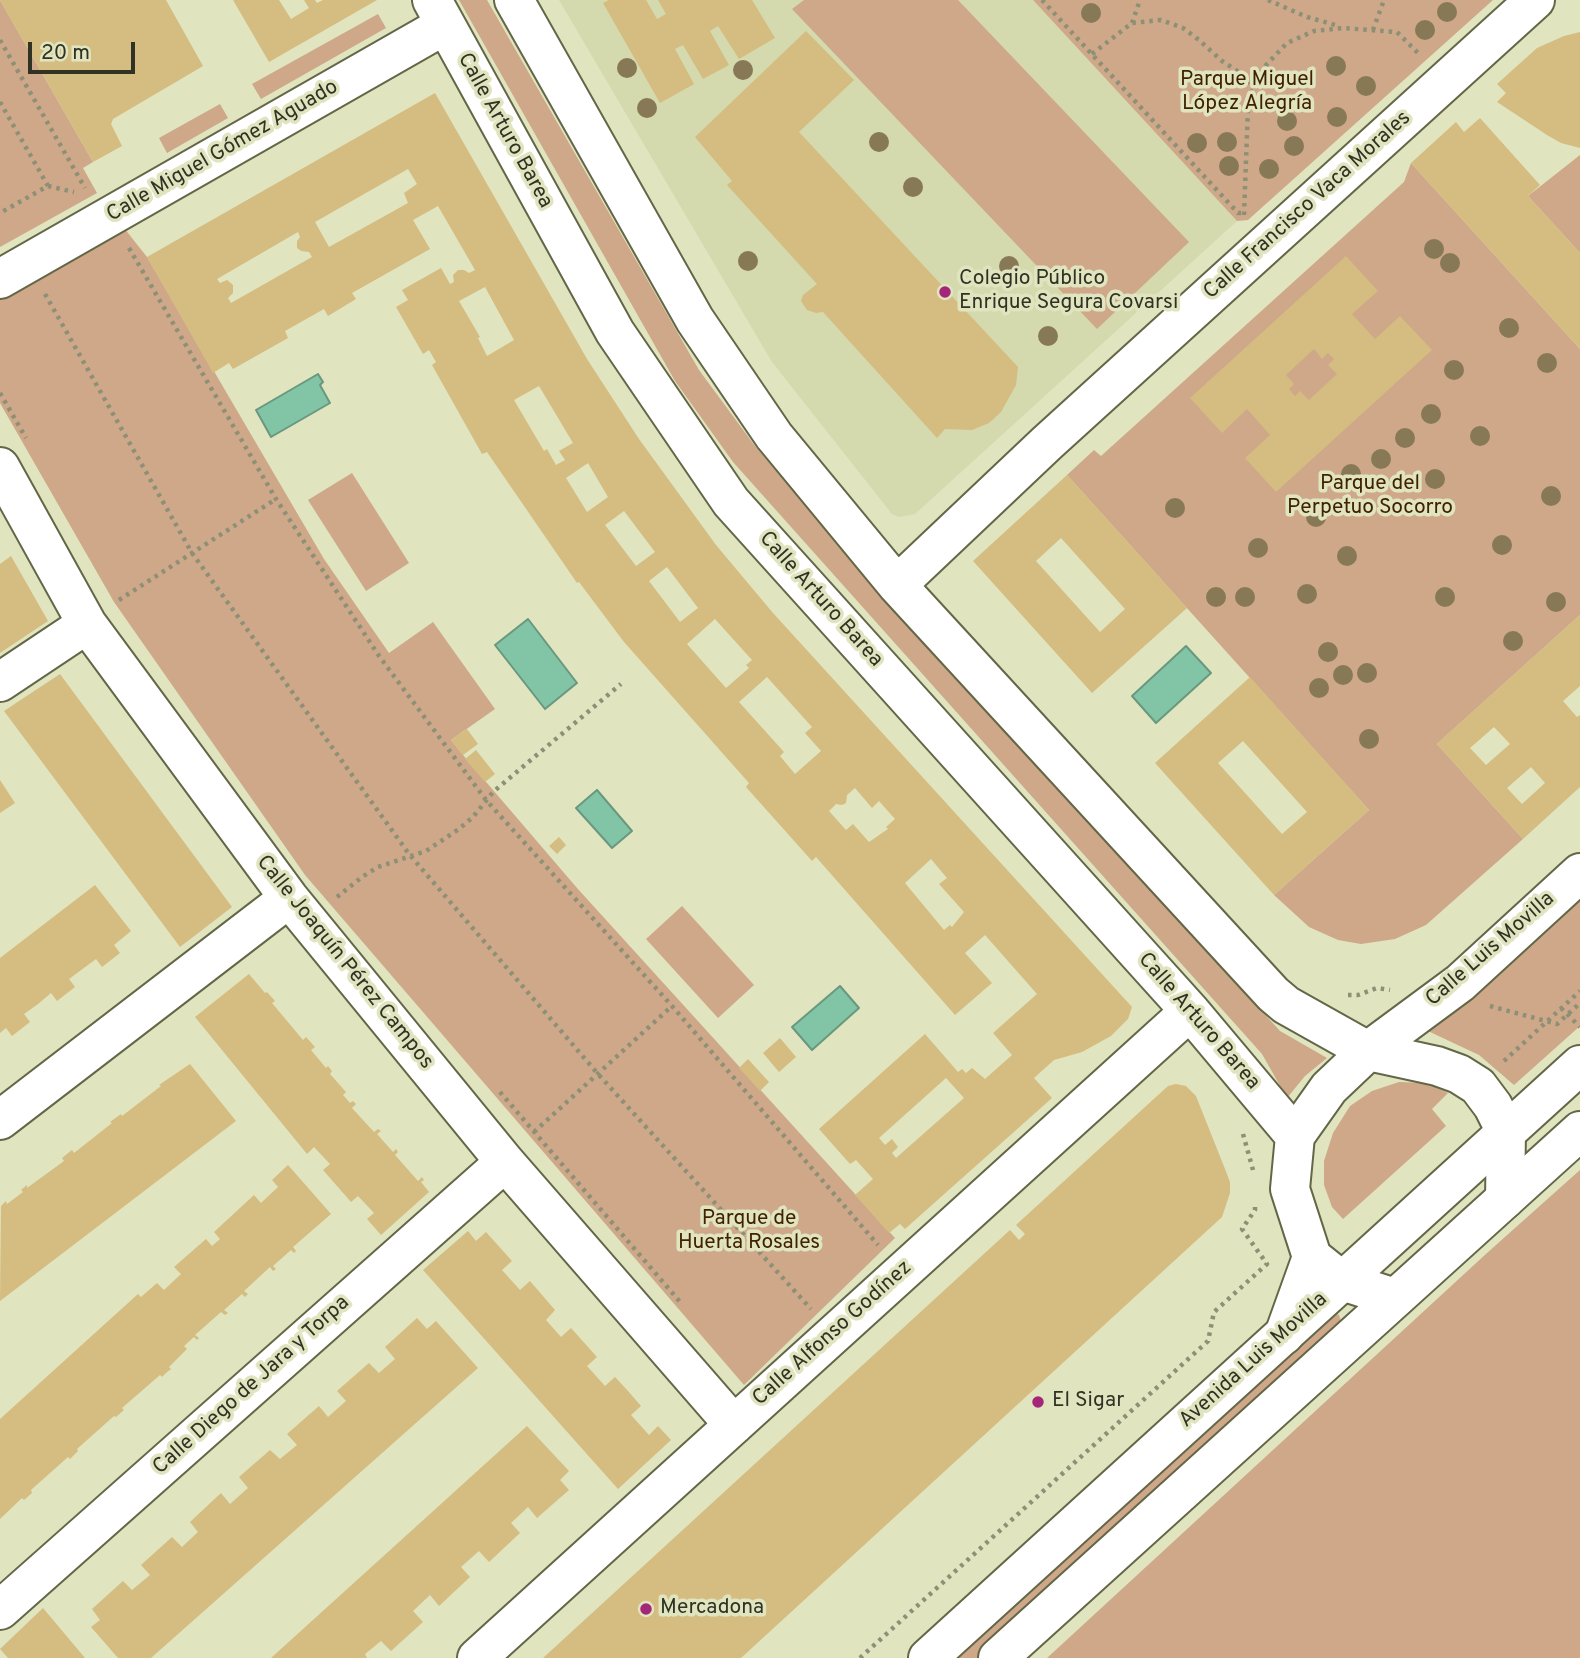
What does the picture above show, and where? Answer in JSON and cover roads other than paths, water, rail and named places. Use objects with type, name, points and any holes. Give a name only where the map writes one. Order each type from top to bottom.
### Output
[{"type":"street","points":[[514,0],[695,320],[774,436],[897,585],[1273,994],[1368,1051],[1437,1066],[1459,1074],[1478,1086],[1493,1106],[1506,1132],[1505,1199]]},
{"type":"street","name":"Calle Francisco Vaca Morales","points":[[897,585],[1047,443],[1535,0]]},
{"type":"street","name":"Calle Miguel Gómez Aguado","points":[[0,279],[438,12]]},
{"type":"street","name":"Calle Arturo Barea","points":[[438,12],[615,332],[731,502],[1190,1011],[1295,1136]]},
{"type":"street","name":"Calle Joaquín Pérez Campos","points":[[0,467],[87,624],[299,911],[505,1162],[734,1425]]},
{"type":"street","points":[[0,682],[87,624]]},
{"type":"street","name":"Calle Luis Movilla","points":[[1368,1051],[1460,983],[1580,873]]},
{"type":"street","points":[[0,1121],[299,911]]},
{"type":"street","name":"Calle Alfonso Godínez","points":[[477,1658],[1190,1011]]},
{"type":"street","points":[[1368,1051],[1329,1088],[1295,1136],[1290,1189],[1312,1257],[1342,1281],[1395,1298]]},
{"type":"street","name":"Avenida Luis Movilla","points":[[928,1658],[1580,1065]]},
{"type":"street","points":[[998,1658],[1580,1131]]},
{"type":"street","name":"Calle Diego de Jara y Torpa","points":[[0,1610],[505,1162]]},
{"type":"street","points":[[1284,1335],[1312,1257]]},
{"type":"place","name":"Colegio Público Enrique Segura Covarsi","points":[[945,292]]},
{"type":"place","name":"El Sigar","points":[[1038,1402]]},
{"type":"place","name":"Mercadona","points":[[646,1609]]},
{"type":"park label","name":"Parque Miguel López Alegría","points":[[1247,93]]},
{"type":"park label","name":"Parque del Perpetuo Socorro","points":[[1370,497]]},
{"type":"park label","name":"Parque de Huerta Rosales","points":[[749,1232]]}]
